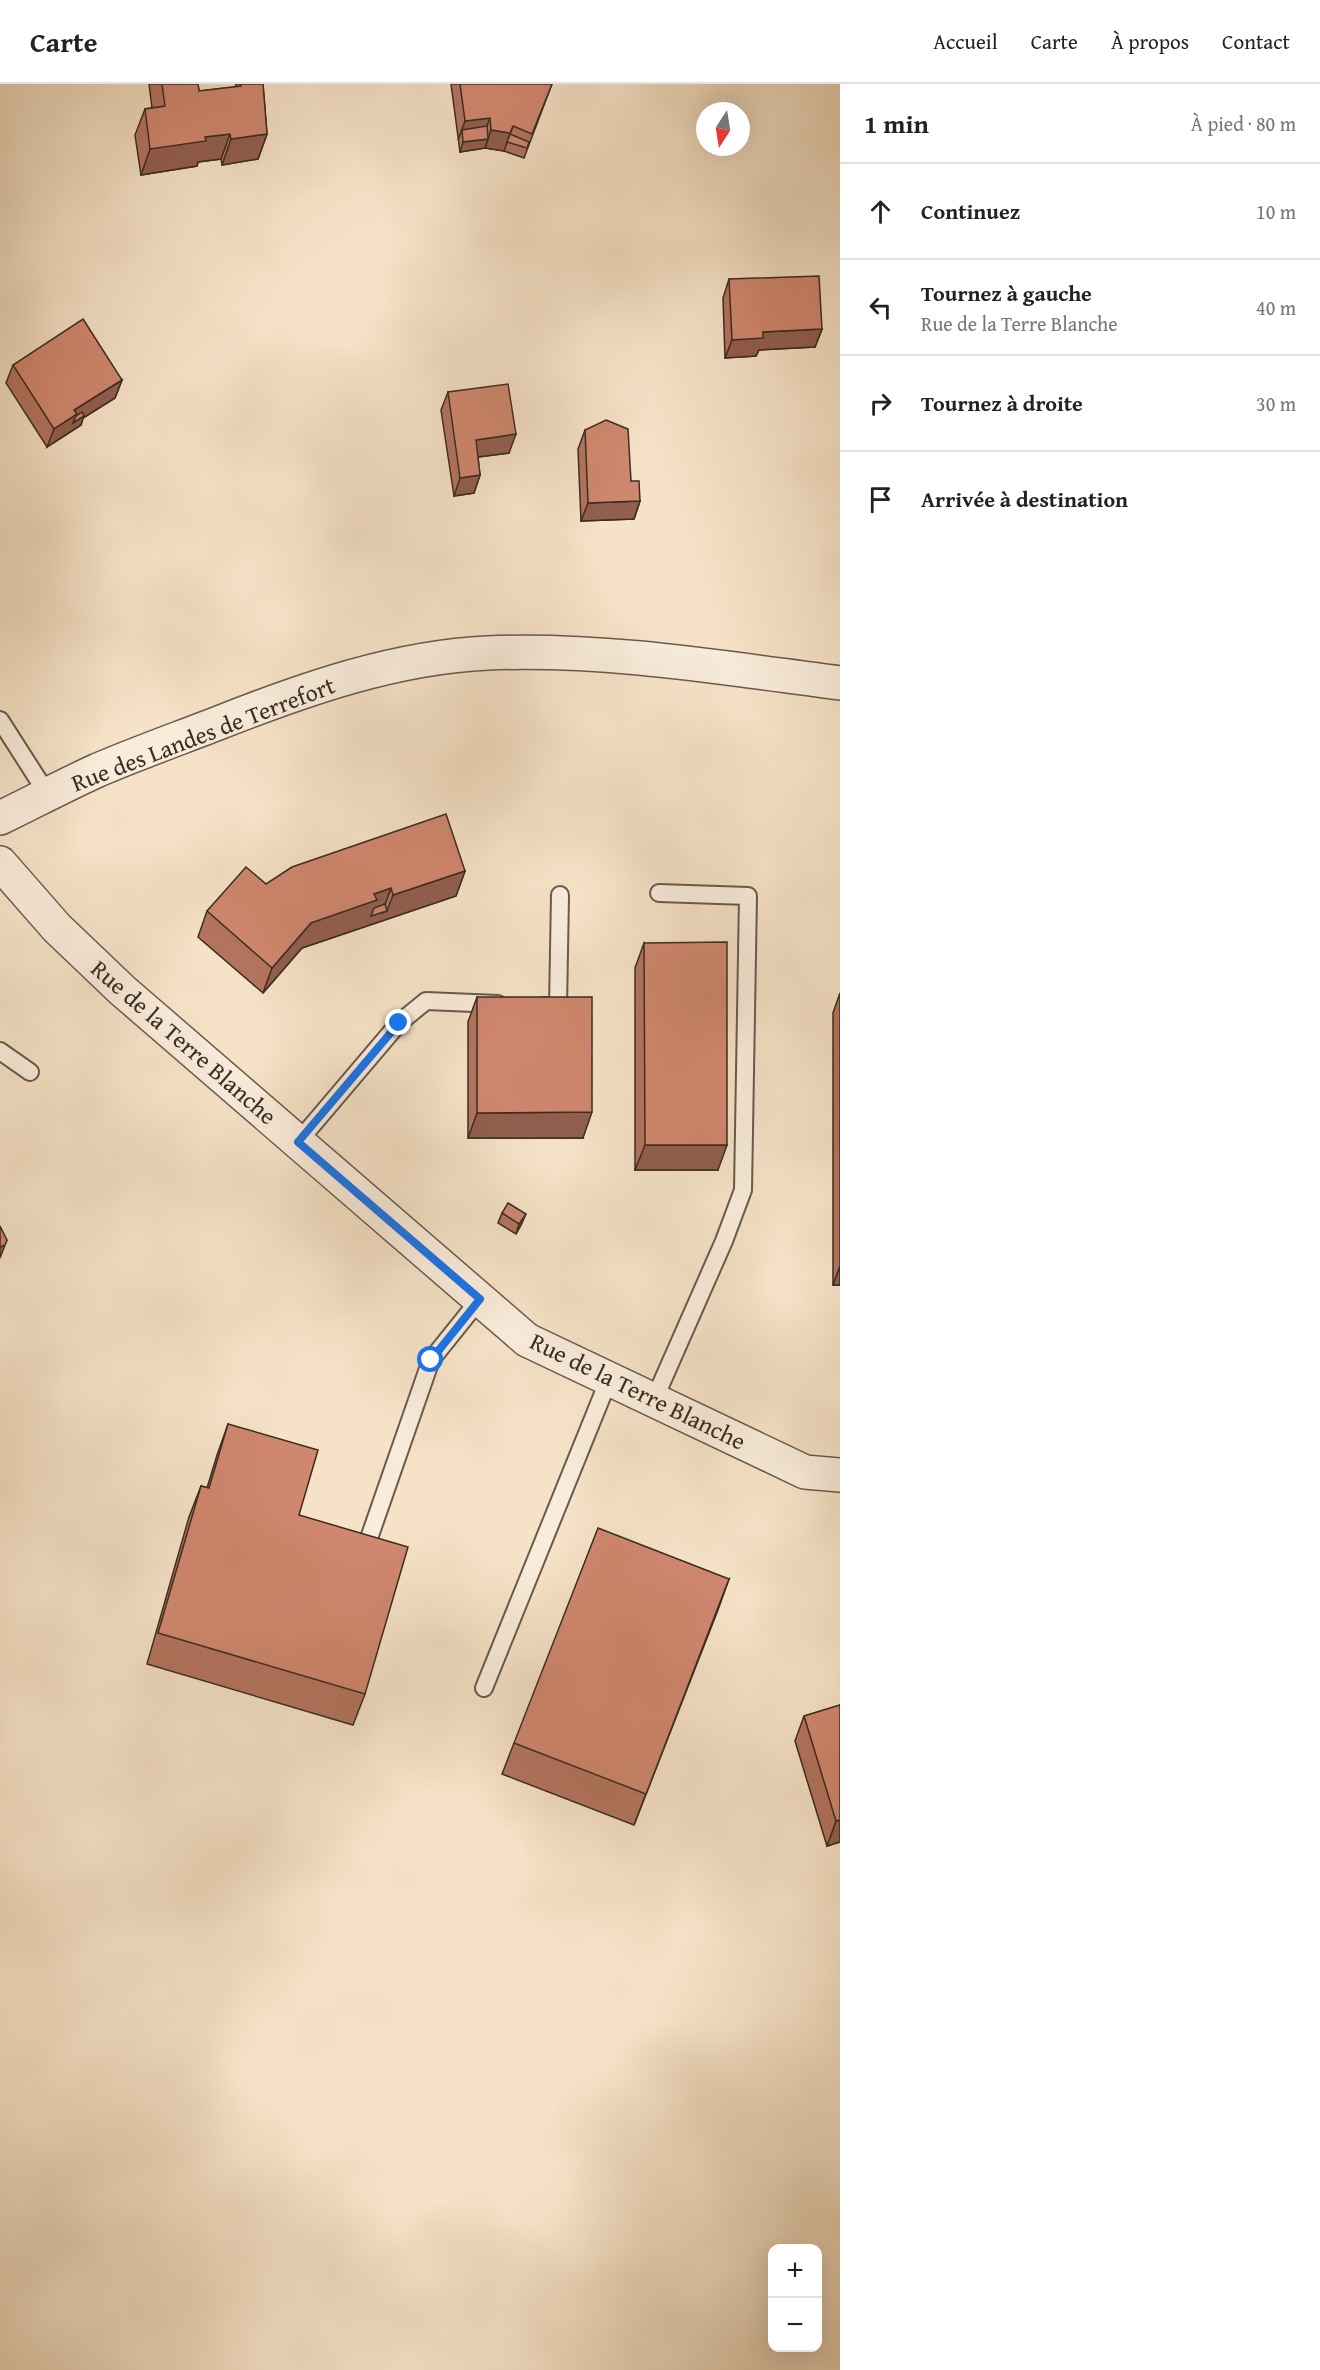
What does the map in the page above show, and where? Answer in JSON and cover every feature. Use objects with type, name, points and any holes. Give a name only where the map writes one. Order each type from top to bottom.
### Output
[{"type":"street","name":"Rue des Landes de Terrefort","points":[[0,818],[98,771],[283,698],[363,674],[434,660],[485,653],[558,652],[654,660],[840,683]]},
{"type":"street","name":"Rue de la Terre Blanche","points":[[0,864],[57,928],[122,990],[527,1340],[805,1472],[840,1475]]},
{"type":"lane","points":[[0,720],[48,795]]},
{"type":"lane","points":[[654,1400],[724,1241],[743,1190],[748,896],[660,893]]},
{"type":"lane","points":[[298,1142],[399,1023],[426,1001],[558,1007],[560,895]]},
{"type":"lane","points":[[0,1051],[30,1072]]},
{"type":"lane","points":[[367,1544],[431,1360],[480,1299]]},
{"type":"lane","points":[[484,1688],[609,1379]]},
{"type":"building","points":[[162,84],[198,84],[199,91],[241,86],[241,84],[263,84],[267,134],[231,139],[230,134],[205,137],[206,141],[150,149],[145,109],[165,106]]},
{"type":"building","points":[[460,84],[552,84],[532,134],[513,126],[510,133],[491,130],[490,118],[465,121]]},
{"type":"building","points":[[487,126],[488,139],[463,142],[462,130]]},
{"type":"building","points":[[510,134],[529,142],[527,148],[507,142]]},
{"type":"building","points":[[819,276],[822,329],[763,332],[763,338],[732,340],[729,279]]},
{"type":"building","points":[[83,319],[122,380],[74,410],[77,414],[54,429],[13,365]]},
{"type":"building","points":[[508,384],[516,434],[476,440],[480,475],[460,478],[448,392]]},
{"type":"building","points":[[82,412],[84,416],[73,423],[76,416]]},
{"type":"building","points":[[606,420],[628,429],[631,481],[639,481],[640,501],[588,503],[585,430]]},
{"type":"building","points":[[446,814],[465,871],[393,895],[391,888],[374,894],[377,900],[311,923],[272,968],[207,911],[246,867],[266,884],[292,867]]},
{"type":"building","points":[[385,904],[387,911],[371,916],[374,908]]},
{"type":"building","points":[[727,942],[727,1145],[645,1145],[644,943]]},
{"type":"building","points":[[477,997],[592,997],[592,1112],[477,1113]]},
{"type":"building","points":[[508,1203],[526,1214],[519,1224],[502,1213]]},
{"type":"building","points":[[0,1226],[7,1240],[5,1245],[0,1247]]},
{"type":"building","points":[[228,1424],[318,1450],[299,1515],[408,1547],[365,1694],[158,1633],[201,1486],[209,1488]]},
{"type":"building","points":[[598,1528],[729,1579],[646,1794],[514,1743]]},
{"type":"building","points":[[840,1705],[840,1820],[836,1821],[804,1716]]},
{"type":"route","points":[[399,1023],[298,1142],[480,1299],[431,1360]]}]
